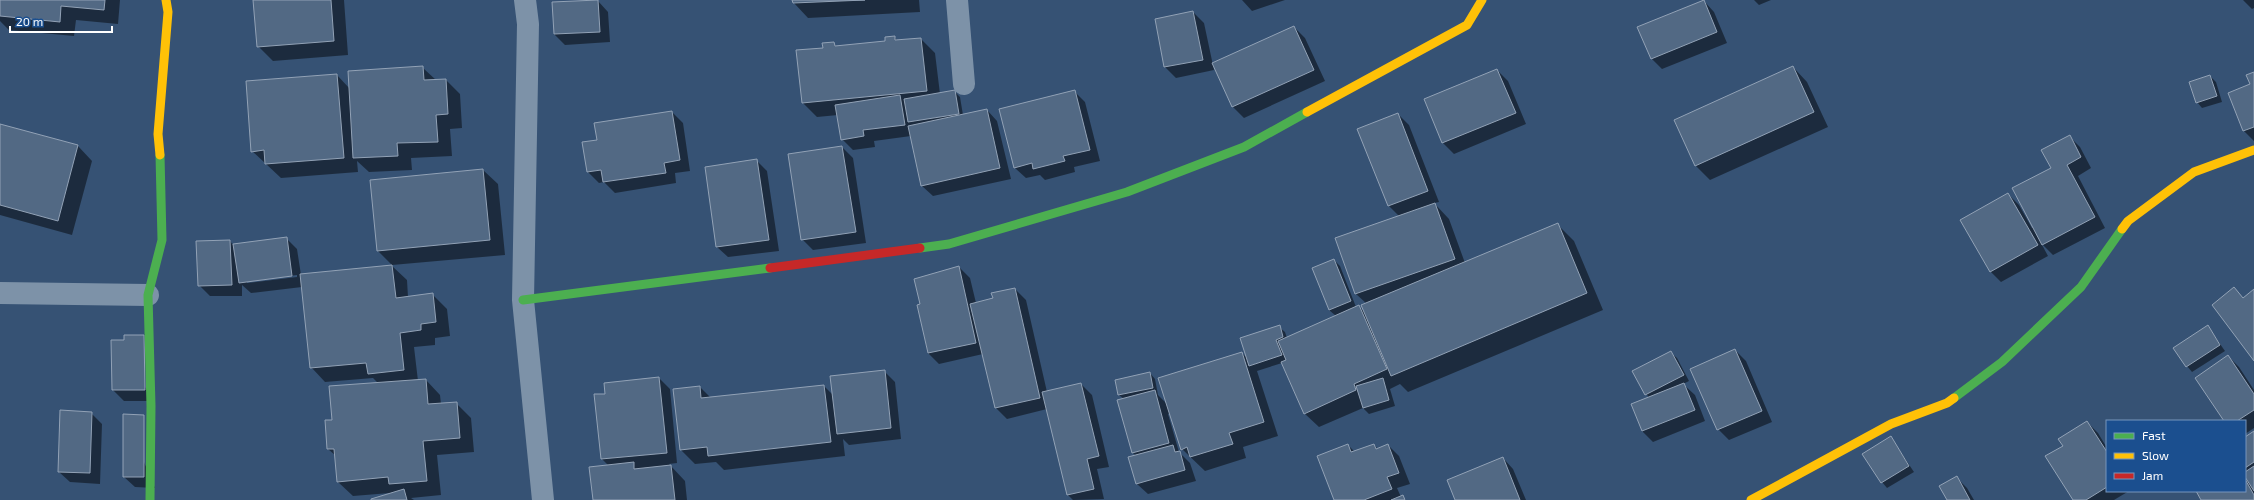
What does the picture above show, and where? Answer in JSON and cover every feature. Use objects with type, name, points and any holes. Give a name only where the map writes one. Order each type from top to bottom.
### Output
[{"type":"street","points":[[150,500],[151,406],[148,295],[162,240],[162,176],[158,134],[168,12],[166,0]]},
{"type":"street","points":[[525,0],[528,24],[523,300],[543,500]]},
{"type":"street","points":[[957,0],[964,84]]},
{"type":"street","points":[[523,300],[949,244],[1127,192],[1244,147],[1467,25],[1482,0]]},
{"type":"street","points":[[1751,500],[1891,424],[1948,403],[2002,362],[2081,287],[2128,221],[2194,172],[2254,150]]},
{"type":"street","points":[[0,293],[148,295]]},
{"type":"building","points":[[0,0],[105,0],[104,10],[61,6],[60,22],[0,16]]},
{"type":"building","points":[[253,0],[331,0],[334,41],[257,47]]},
{"type":"building","points":[[598,0],[600,32],[554,34],[552,2]]},
{"type":"building","points":[[792,0],[865,0],[793,3]]},
{"type":"building","points":[[1704,0],[1717,32],[1651,59],[1637,27]]},
{"type":"building","points":[[1193,11],[1203,60],[1164,67],[1155,19]]},
{"type":"building","points":[[1294,26],[1314,70],[1232,107],[1212,63]]},
{"type":"building","points":[[895,36],[895,40],[921,38],[927,91],[802,103],[796,50],[823,48],[822,43],[834,42],[835,46],[885,41],[885,37]]},
{"type":"building","points":[[423,66],[424,80],[446,79],[448,114],[436,115],[438,142],[397,143],[398,156],[353,158],[348,71]]},
{"type":"building","points":[[1793,66],[1814,112],[1695,166],[1674,120]]},
{"type":"building","points":[[1497,69],[1516,113],[1442,143],[1424,99]]},
{"type":"building","points":[[2254,72],[2254,127],[2243,131],[2228,93],[2250,84],[2246,75]]},
{"type":"building","points":[[337,74],[344,158],[265,164],[264,150],[251,152],[246,81]]},
{"type":"building","points":[[2210,75],[2217,96],[2196,103],[2189,82]]},
{"type":"building","points":[[955,90],[959,114],[908,122],[904,99]]},
{"type":"building","points":[[1075,90],[1090,150],[1063,156],[1065,161],[1033,169],[1032,163],[1014,168],[999,109]]},
{"type":"building","points":[[900,95],[905,125],[863,130],[864,136],[841,140],[835,105]]},
{"type":"building","points":[[987,109],[1000,168],[921,186],[908,126]]},
{"type":"building","points":[[672,111],[680,160],[664,163],[666,173],[603,182],[601,170],[587,172],[582,142],[597,140],[594,123]]},
{"type":"building","points":[[1398,113],[1428,191],[1388,206],[1357,129]]},
{"type":"building","points":[[0,124],[78,145],[58,221],[0,205]]},
{"type":"building","points":[[2070,135],[2081,157],[2067,165],[2095,217],[2042,245],[2012,188],[2051,168],[2041,150]]},
{"type":"building","points":[[842,146],[856,232],[801,240],[788,154]]},
{"type":"building","points":[[757,159],[769,240],[716,247],[705,167]]},
{"type":"building","points":[[483,169],[490,240],[377,251],[370,180]]},
{"type":"building","points":[[2008,193],[2038,245],[1990,272],[1960,220]]},
{"type":"building","points":[[1435,203],[1455,259],[1355,294],[1335,238]]},
{"type":"building","points":[[1558,223],[1587,293],[1391,376],[1361,305]]},
{"type":"building","points":[[287,237],[292,276],[239,283],[233,244]]},
{"type":"building","points":[[230,240],[232,285],[198,286],[196,241]]},
{"type":"building","points":[[1334,259],[1351,301],[1329,310],[1312,268]]},
{"type":"building","points":[[392,265],[396,298],[433,293],[436,322],[421,324],[421,330],[400,333],[404,370],[368,374],[366,363],[310,368],[300,274]]},
{"type":"building","points":[[959,266],[976,343],[928,353],[917,305],[920,304],[914,279]]},
{"type":"building","points":[[2234,287],[2243,298],[2254,289],[2254,361],[2212,305]]},
{"type":"building","points":[[1015,288],[1040,398],[995,408],[970,304],[993,298],[991,293]]},
{"type":"building","points":[[1359,305],[1387,369],[1354,384],[1356,390],[1304,414],[1281,362],[1286,360],[1278,341]]},
{"type":"building","points":[[1280,325],[1283,337],[1276,340],[1282,355],[1249,366],[1240,338]]},
{"type":"building","points":[[2208,325],[2220,345],[2186,367],[2173,348]]},
{"type":"building","points":[[124,335],[144,335],[145,390],[112,390],[111,340],[124,340]]},
{"type":"building","points":[[1735,349],[1762,411],[1717,430],[1690,369]]},
{"type":"building","points":[[1671,351],[1684,375],[1645,395],[1632,371]]},
{"type":"building","points":[[1242,352],[1264,422],[1229,433],[1233,444],[1190,457],[1187,447],[1181,450],[1158,378]]},
{"type":"building","points":[[2228,355],[2254,394],[2254,410],[2239,420],[2223,420],[2195,378]]},
{"type":"building","points":[[885,370],[891,428],[837,434],[830,376]]},
{"type":"building","points":[[1150,372],[1153,388],[1118,395],[1115,380]]},
{"type":"building","points":[[659,377],[667,453],[601,459],[594,394],[605,394],[604,383]]},
{"type":"building","points":[[1383,378],[1389,400],[1363,408],[1356,386]]},
{"type":"building","points":[[426,379],[428,404],[457,402],[460,438],[423,441],[427,481],[389,484],[388,477],[337,482],[334,449],[327,449],[325,420],[332,420],[329,386]]},
{"type":"building","points":[[1081,383],[1099,456],[1087,459],[1094,489],[1067,495],[1042,392]]},
{"type":"building","points":[[1684,383],[1695,410],[1642,431],[1631,404]]},
{"type":"building","points":[[824,385],[831,442],[708,456],[707,447],[680,450],[673,389],[700,386],[701,398]]},
{"type":"building","points":[[1155,390],[1169,443],[1132,453],[1117,400]]},
{"type":"building","points":[[60,410],[92,412],[90,473],[58,472]]},
{"type":"building","points":[[123,414],[144,415],[144,477],[123,477]]},
{"type":"building","points":[[2087,421],[2106,450],[2106,488],[2086,500],[2073,500],[2045,456],[2063,446],[2058,439]]},
{"type":"building","points":[[2254,431],[2254,462],[2246,467],[2246,436]]},
{"type":"building","points":[[1891,436],[1909,466],[1881,483],[1862,454]]},
{"type":"building","points":[[1348,444],[1351,452],[1374,444],[1376,449],[1388,444],[1399,473],[1387,477],[1392,489],[1364,500],[1334,500],[1317,456]]},
{"type":"building","points":[[1173,445],[1175,452],[1180,451],[1185,470],[1136,484],[1128,457]]},
{"type":"building","points":[[1503,457],[1520,500],[1455,500],[1447,480]]},
{"type":"building","points":[[634,462],[634,469],[671,465],[675,500],[593,500],[589,467]]},
{"type":"building","points":[[2254,466],[2254,491],[2246,479],[2246,471]]},
{"type":"building","points":[[1957,476],[1970,500],[1947,500],[1939,486]]},
{"type":"building","points":[[2246,481],[2254,495],[2254,500],[2201,500],[2197,492],[2246,492]]},
{"type":"building","points":[[404,489],[407,500],[371,500],[371,499]]},
{"type":"building","points":[[1403,495],[1405,500],[1391,500]]},
{"type":"traffic: fast","points":[[920,248],[949,244],[1127,192],[1244,147],[1307,112]]},
{"type":"traffic: fast","points":[[150,500],[151,406],[148,295],[162,240],[160,155]]},
{"type":"traffic: fast","points":[[1954,398],[2002,362],[2081,287],[2122,229]]},
{"type":"traffic: fast","points":[[523,300],[770,268]]},
{"type":"traffic: slow","points":[[160,155],[158,134],[168,12],[166,0]]},
{"type":"traffic: slow","points":[[1307,112],[1467,25],[1482,0]]},
{"type":"traffic: slow","points":[[2122,229],[2128,221],[2194,172],[2254,150]]},
{"type":"traffic: slow","points":[[1751,500],[1891,424],[1947,403],[1954,398]]},
{"type":"traffic: jam","points":[[770,268],[920,248]]}]
